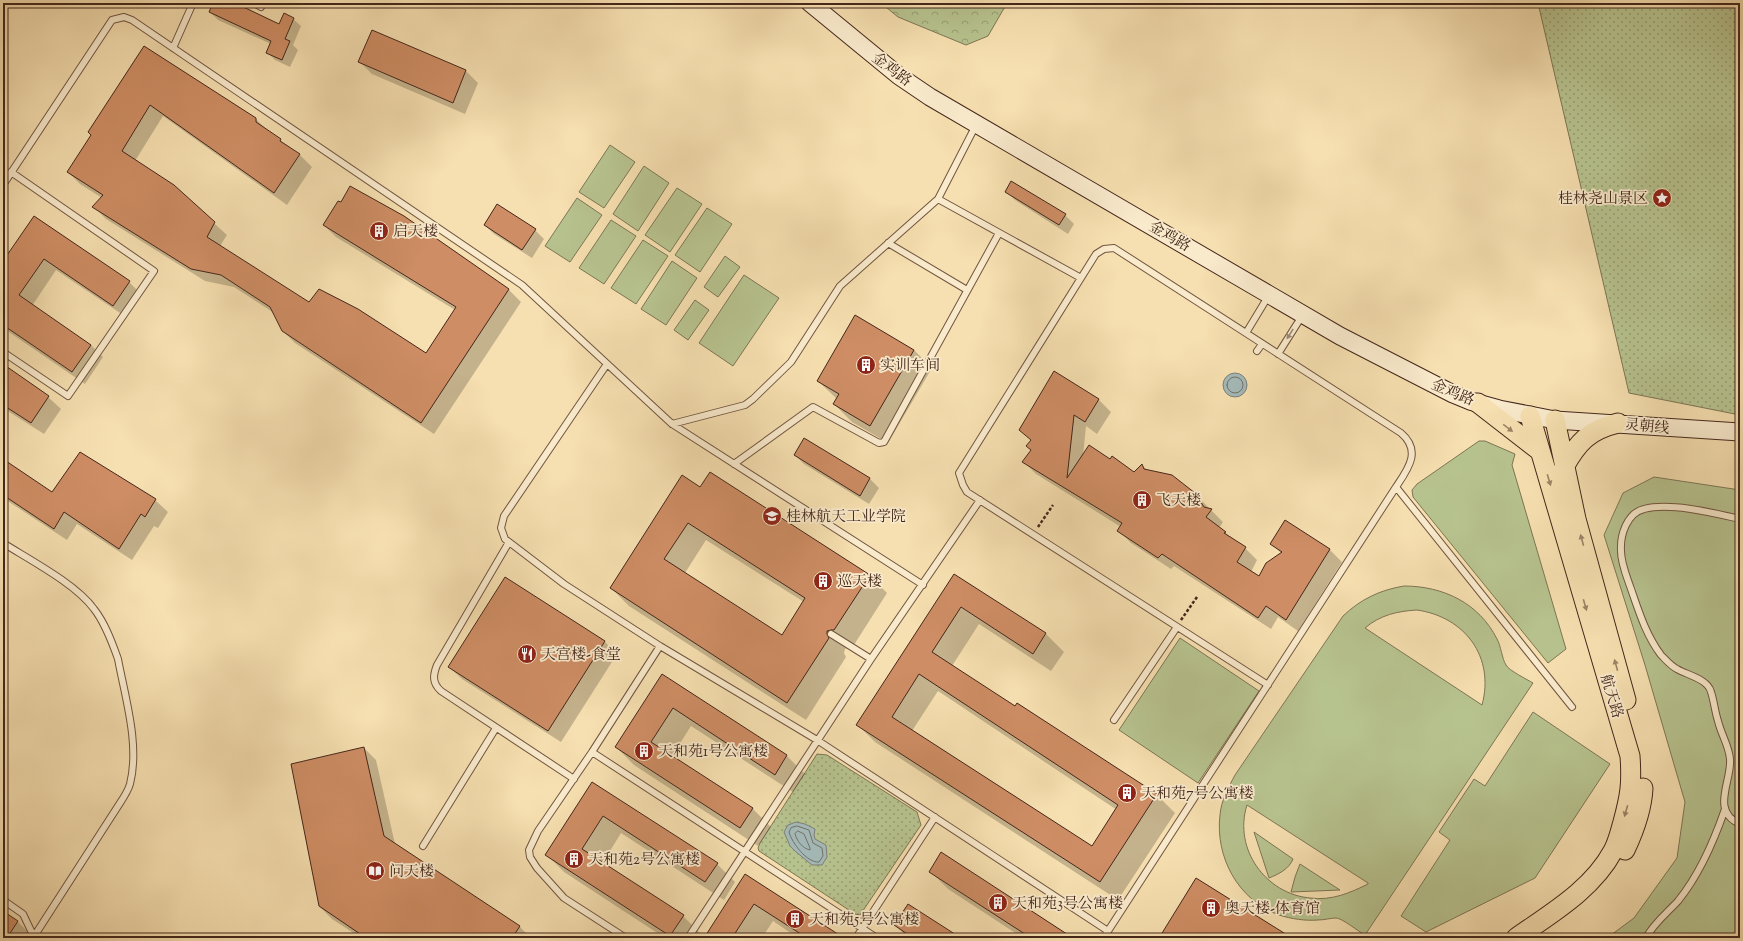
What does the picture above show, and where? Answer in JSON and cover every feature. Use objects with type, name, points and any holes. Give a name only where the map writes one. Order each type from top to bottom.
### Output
[{"type":"main road","name":"金鸡路","points":[[810,3],[899,76],[976,124],[1340,336],[1444,390],[1478,403],[1530,416],[1554,420]]},
{"type":"main road","points":[[1478,403],[1540,451]]},
{"type":"main road","name":"航天路","points":[[1516,938],[1579,892],[1603,866],[1613,851],[1618,837],[1630,795],[1631,778],[1630,756],[1530,416]]},
{"type":"main road","name":"航天路","points":[[1535,938],[1592,896],[1606,879],[1624,853],[1631,837],[1642,800],[1642,771],[1637,741],[1576,520],[1554,420]]},
{"type":"main road","name":"灵朝线","points":[[1554,420],[1740,432]]},
{"type":"main road","points":[[1564,467],[1576,447],[1586,437],[1596,430],[1618,423]]},
{"type":"lane","points":[[173,48],[193,3]]},
{"type":"lane","points":[[254,3],[262,6]]},
{"type":"lane","points":[[3,185],[112,20],[124,17],[132,20],[522,285],[672,424],[922,585]]},
{"type":"lane","points":[[672,424],[744,405],[754,399],[791,362],[840,286],[938,199],[976,124]]},
{"type":"lane","points":[[3,352],[68,396],[154,271],[11,172]]},
{"type":"lane","points":[[938,199],[1081,278]]},
{"type":"lane","points":[[734,464],[813,407],[879,443],[884,442],[999,232]]},
{"type":"lane","points":[[888,243],[967,290]]},
{"type":"lane","points":[[1104,938],[1108,930],[1268,685],[1396,487],[1410,465],[1412,459],[1411,447],[1404,436],[1114,248],[1099,251],[959,473],[963,485],[967,492],[1268,685]]},
{"type":"lane","points":[[1246,333],[1269,294]]},
{"type":"lane","points":[[1278,354],[1303,315]]},
{"type":"lane","points":[[1257,351],[1262,344]]},
{"type":"lane","points":[[607,364],[504,516],[501,528],[505,539],[564,584],[660,646],[817,740],[1108,930]]},
{"type":"lane","points":[[1396,487],[1572,708]]},
{"type":"lane","points":[[688,938],[870,659],[980,500]]},
{"type":"lane","points":[[1740,519],[1713,512],[1671,507],[1643,509],[1632,516],[1625,527],[1621,552],[1623,566],[1649,637],[1662,655],[1673,666],[1704,682],[1711,691],[1718,722],[1730,759],[1723,798],[1725,809],[1731,819],[1740,824]]},
{"type":"lane","points":[[509,542],[437,665],[434,679],[436,686],[441,691],[574,779]]},
{"type":"lane","points":[[3,543],[77,591],[95,610],[118,658],[132,737],[134,757],[130,786],[34,938]]},
{"type":"lane","points":[[1114,720],[1176,627]]},
{"type":"lane","points":[[831,634],[870,659]]},
{"type":"lane","points":[[626,938],[564,898],[548,881],[530,857],[529,850],[532,841],[592,752],[660,646]]},
{"type":"lane","points":[[423,846],[496,728]]},
{"type":"lane","points":[[592,752],[877,938]]},
{"type":"lane","points":[[1646,938],[1678,901],[1698,872],[1718,829],[1725,809]]},
{"type":"lane","points":[[856,938],[935,817]]},
{"type":"lane","points":[[3,900],[23,914],[34,938]]},
{"type":"path","points":[[1033,534],[1053,505]]},
{"type":"path","points":[[1176,627],[1197,597]]},
{"type":"green space","points":[[881,3],[1007,3],[988,36],[966,45],[898,17]]},
{"type":"green space","name":"桂林尧山景区","points":[[1538,3],[1740,3],[1740,415],[1629,393]]},
{"type":"green space","points":[[610,145],[635,162],[604,208],[579,192]]},
{"type":"green space","points":[[644,166],[669,183],[638,231],[613,214]]},
{"type":"green space","points":[[677,188],[702,204],[670,252],[645,235]]},
{"type":"green space","points":[[577,198],[602,215],[570,262],[545,246]]},
{"type":"green space","points":[[707,208],[732,224],[700,272],[675,255]]},
{"type":"green space","points":[[611,220],[636,236],[604,284],[579,268]]},
{"type":"green space","points":[[643,240],[668,256],[636,304],[611,288]]},
{"type":"green space","points":[[725,256],[740,267],[718,297],[704,287]]},
{"type":"green space","points":[[672,261],[697,278],[666,325],[641,309]]},
{"type":"green space","points":[[744,275],[779,298],[733,366],[699,343]]},
{"type":"green space","points":[[695,300],[709,310],[688,340],[674,330]]},
{"type":"green space","points":[[1479,441],[1485,441],[1515,454],[1512,465],[1566,649],[1548,663],[1413,497],[1412,490],[1417,484]]},
{"type":"green space","points":[[1654,477],[1740,490],[1740,938],[1607,938],[1634,918],[1677,858],[1685,802],[1645,665],[1604,535],[1623,493]]},
{"type":"green space","points":[[1404,586],[1432,589],[1446,593],[1470,606],[1489,626],[1498,642],[1503,659],[1508,667],[1533,683],[1365,935],[1336,918],[1308,920],[1289,918],[1279,915],[1264,908],[1252,899],[1241,888],[1232,875],[1221,846],[1219,831],[1223,800],[1235,775],[1343,616],[1371,596]],"holes":[[[1417,610],[1434,614],[1449,621],[1462,630],[1472,642],[1480,656],[1484,671],[1485,687],[1482,705],[1365,628],[1390,614]],[[1247,805],[1368,883],[1368,884],[1347,893],[1318,899],[1294,895],[1280,888],[1267,878],[1249,853],[1245,838],[1244,821]]]},
{"type":"green space","points":[[1180,638],[1259,691],[1198,783],[1119,730]]},
{"type":"green space","points":[[1533,712],[1610,764],[1535,878],[1426,932],[1401,916],[1450,840],[1439,832],[1474,779],[1485,786]]},
{"type":"green space","points":[[817,754],[827,755],[917,812],[921,825],[860,915],[855,914],[759,851],[758,848]]},
{"type":"green space","points":[[1254,832],[1293,859],[1291,863],[1280,873],[1269,878]]},
{"type":"green space","points":[[1300,864],[1340,890],[1291,892]]},
{"type":"water","points":[[1235,373],[1244,376],[1247,385],[1244,394],[1235,397],[1226,394],[1223,385],[1226,376]]},
{"type":"water","points":[[796,822],[805,824],[815,829],[815,839],[826,845],[827,857],[822,865],[812,865],[790,846],[784,832],[788,825]]},
{"type":"building","points":[[213,3],[235,3],[279,24],[284,13],[294,18],[285,39],[290,41],[282,60],[266,53],[271,41],[209,12]]},
{"type":"building","points":[[372,30],[466,70],[453,103],[358,62]]},
{"type":"building","name":"启天楼","points":[[144,46],[256,118],[256,122],[281,139],[280,141],[300,154],[274,193],[150,105],[122,151],[174,185],[215,222],[207,237],[309,302],[319,289],[358,309],[426,353],[456,307],[323,225],[338,201],[341,202],[350,186],[404,216],[509,289],[421,423],[282,331],[270,307],[221,275],[191,269],[92,207],[103,195],[67,172],[91,135],[88,132]]},
{"type":"building","points":[[1011,181],[1066,214],[1059,225],[1005,192]]},
{"type":"building","points":[[497,204],[536,229],[522,250],[484,225]]},
{"type":"building","points":[[34,216],[130,281],[113,306],[44,259],[19,295],[91,345],[72,372],[3,325],[3,261]]},
{"type":"building","name":"实训车间","points":[[855,315],[914,350],[870,426],[833,404],[839,394],[817,381]]},
{"type":"building","points":[[3,364],[49,396],[31,423],[3,405]]},
{"type":"building","name":"飞天楼","points":[[1054,371],[1099,399],[1085,422],[1074,415],[1067,478],[1089,445],[1110,459],[1112,456],[1134,472],[1142,464],[1144,469],[1172,475],[1195,493],[1204,507],[1212,509],[1206,517],[1226,532],[1224,533],[1246,547],[1237,562],[1259,576],[1266,563],[1282,552],[1270,544],[1285,520],[1330,549],[1286,620],[1266,606],[1258,618],[1162,554],[1158,558],[1117,531],[1122,523],[1022,462],[1031,450],[1026,446],[1031,440],[1019,430]]},
{"type":"building","points":[[804,438],[870,478],[860,496],[794,455]]},
{"type":"building","points":[[80,452],[156,499],[145,517],[141,514],[119,549],[64,512],[54,529],[3,495],[3,459],[52,492]]},
{"type":"building","name":"巡天楼","points":[[710,472],[870,575],[834,630],[827,631],[829,638],[787,703],[610,588],[682,475],[700,487]],"holes":[[[688,523],[805,598],[782,635],[664,559]]]},
{"type":"building","points":[[954,574],[1046,633],[1033,654],[961,607],[932,652],[1015,706],[1017,703],[1157,794],[1100,882],[856,725]],"holes":[[[919,674],[1118,805],[1092,846],[892,717]]]},
{"type":"building","name":"天宫楼-食堂","points":[[505,577],[605,641],[548,731],[448,667]]},
{"type":"building","name":"天和苑1号公寓楼","points":[[662,674],[787,755],[775,775],[673,708],[651,742],[753,808],[740,828],[615,747]]},
{"type":"building","name":"问天楼","points":[[364,747],[384,836],[520,926],[512,938],[366,938],[319,906],[291,764]]},
{"type":"building","name":"天和苑2号公寓楼","points":[[592,782],[718,863],[705,882],[603,816],[582,849],[684,915],[670,936],[545,855]]},
{"type":"building","name":"天和苑3号公寓楼","points":[[941,852],[1073,938],[1031,938],[929,872]]},
{"type":"building","name":"天和苑5号公寓楼","points":[[745,874],[844,938],[807,938],[754,904],[732,938],[704,938]]},
{"type":"building","name":"奥天楼-体育馆","points":[[1196,878],[1292,938],[1159,938]]},
{"type":"building","points":[[908,904],[961,938],[913,938],[894,925]]},
{"type":"building","points":[[3,911],[18,921],[7,938],[3,938]]},
{"type":"place","name":"桂林尧山景区","points":[[1662,198]]},
{"type":"place","name":"启天楼","points":[[379,231]]},
{"type":"place","name":"实训车间","points":[[866,365]]},
{"type":"place","name":"飞天楼","points":[[1142,500]]},
{"type":"place","name":"桂林航天工业学院","points":[[772,516]]},
{"type":"place","name":"巡天楼","points":[[823,581]]},
{"type":"place","name":"天宫楼-食堂","points":[[527,654]]},
{"type":"place","name":"天和苑1号公寓楼","points":[[644,751]]},
{"type":"place","name":"天和苑7号公寓楼","points":[[1127,793]]},
{"type":"place","name":"天和苑2号公寓楼","points":[[574,859]]},
{"type":"place","name":"问天楼","points":[[375,871]]},
{"type":"place","name":"天和苑3号公寓楼","points":[[998,903]]},
{"type":"place","name":"奥天楼-体育馆","points":[[1211,908]]},
{"type":"place","name":"天和苑5号公寓楼","points":[[795,919]]}]
